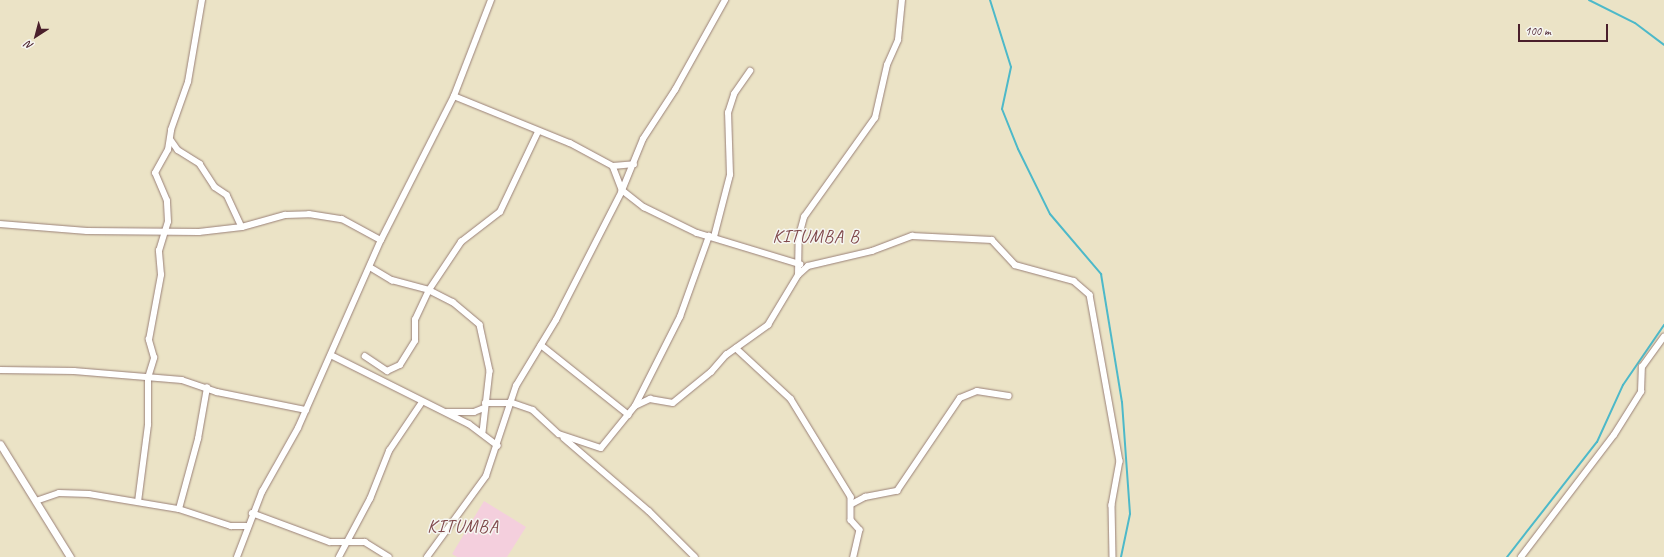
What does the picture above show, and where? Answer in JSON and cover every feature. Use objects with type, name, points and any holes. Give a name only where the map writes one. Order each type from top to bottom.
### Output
[{"type":"street","points":[[138,502],[148,425],[148,378],[154,354],[150,336],[161,275],[159,251],[166,232],[167,201],[155,173],[171,140],[193,62],[202,0]]},
{"type":"street","points":[[237,557],[246,526],[252,513],[333,356],[348,313],[381,240],[454,96],[491,0]]},
{"type":"street","points":[[427,557],[482,484],[498,446],[510,403],[622,190],[643,139],[675,90],[725,0]]},
{"type":"street","points":[[798,275],[799,236],[804,217],[875,118],[887,65],[898,40],[902,0]]},
{"type":"street","points":[[559,434],[601,448],[629,416],[635,406],[680,317],[712,236],[730,175],[728,113],[734,94],[750,71]]},
{"type":"street","points":[[454,96],[538,132],[570,143],[614,166],[634,164]]},
{"type":"street","points":[[365,356],[387,371],[397,368],[415,341],[415,320],[429,290],[461,242],[500,212],[538,132]]},
{"type":"street","points":[[171,140],[178,150],[200,164],[215,187],[227,195],[242,228]]},
{"type":"street","points":[[614,166],[622,190],[644,207],[712,236],[799,264],[808,266],[872,251],[912,236],[982,238],[996,242],[1023,269],[1074,281],[1086,289],[1094,306],[1120,461],[1112,505],[1113,557]]},
{"type":"street","points":[[0,224],[87,231],[166,232],[242,228],[285,214],[329,216],[381,240]]},
{"type":"street","points":[[635,406],[650,399],[673,403],[736,348],[768,325],[798,275],[808,266]]},
{"type":"street","points":[[370,267],[392,280],[429,290],[461,306],[480,325],[490,367],[484,405],[483,432]]},
{"type":"street","points":[[1521,557],[1614,435],[1641,392],[1642,367],[1664,338]]},
{"type":"street","points":[[541,345],[629,416]]},
{"type":"street","points":[[736,348],[791,399],[852,504],[851,520],[860,530],[854,557]]},
{"type":"street","points":[[333,356],[483,432],[498,446]]},
{"type":"street","points":[[0,370],[74,371],[182,380],[207,388],[306,410]]},
{"type":"street","points":[[179,509],[198,440],[207,388]]},
{"type":"street","points":[[852,504],[865,497],[897,491],[960,398],[977,391],[1009,396]]},
{"type":"street","points":[[340,557],[389,451],[422,402]]},
{"type":"street","points":[[442,411],[463,413],[484,405],[510,403],[533,410],[559,434],[634,497],[695,557]]},
{"type":"street","points":[[0,444],[70,557]]},
{"type":"street","points":[[36,502],[70,492],[179,509],[231,526],[246,526]]},
{"type":"street","points":[[252,513],[267,515],[294,531],[336,544],[365,542],[389,557]]},
{"type":"shaded area","points":[[484,501],[526,527],[507,557],[457,557],[452,554]]},
{"type":"waterway","points":[[990,0],[1011,67],[1002,109],[1018,149],[1050,214],[1101,274],[1122,402],[1130,514],[1121,557]]},
{"type":"waterway","points":[[1589,0],[1635,23],[1664,45]]},
{"type":"waterway","points":[[1507,557],[1597,442],[1623,385],[1664,325]]},
{"type":"district","name":"KITUMBA B","points":[[816,236]]},
{"type":"district","name":"KITUMBA","points":[[463,526]]}]
